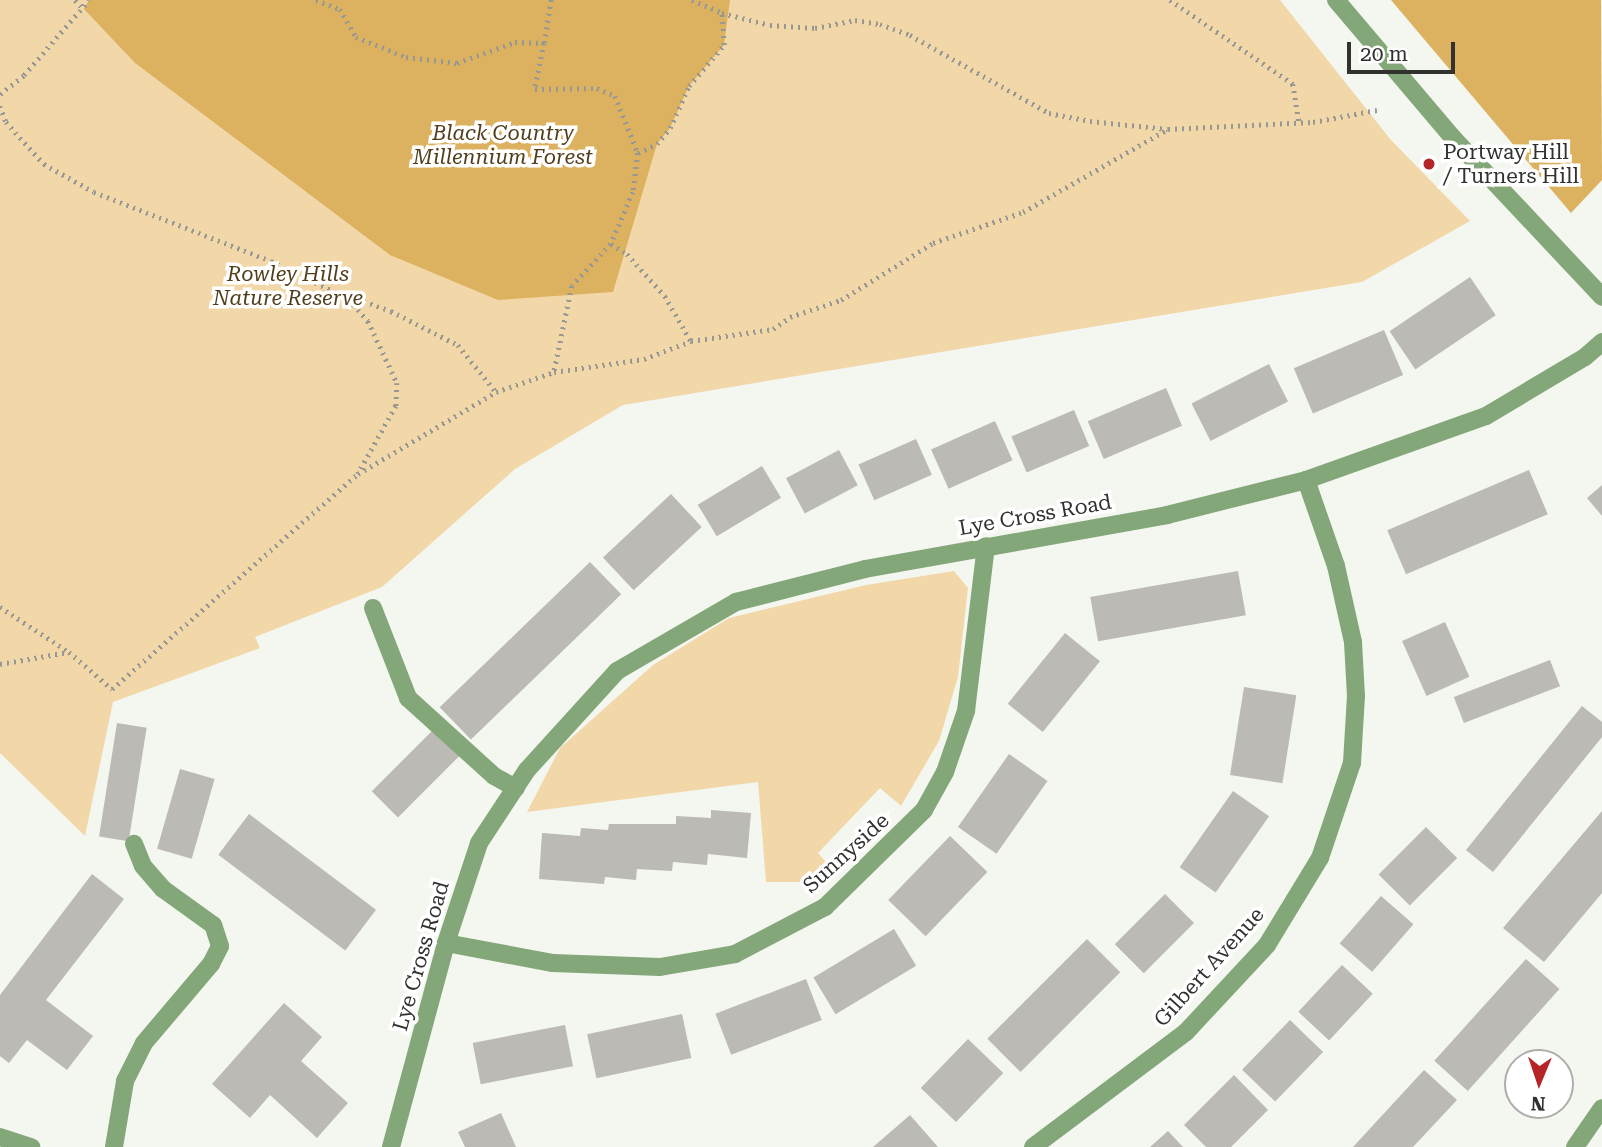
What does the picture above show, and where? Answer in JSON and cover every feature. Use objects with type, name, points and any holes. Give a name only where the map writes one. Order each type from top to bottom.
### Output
[{"type":"street","points":[[1336,0],[1452,137],[1602,297]]},
{"type":"street","name":"Lye Cross Road","points":[[391,1147],[446,943],[479,843],[516,788],[617,671],[736,602],[865,569],[1167,515],[1306,480],[1486,416],[1584,357],[1602,342]]},
{"type":"street","name":"Gilbert Avenue","points":[[1033,1147],[1186,1032],[1267,944],[1320,858],[1352,763],[1356,696],[1353,642],[1336,566],[1306,480]]},
{"type":"street","name":"Sunnyside","points":[[446,943],[553,963],[660,967],[735,954],[825,907],[924,810],[945,772],[966,712],[986,546]]},
{"type":"street","points":[[373,608],[408,698],[495,776],[516,788]]},
{"type":"street","points":[[114,1147],[125,1081],[144,1043],[211,964],[219,946],[213,925],[163,889],[143,866],[134,844]]},
{"type":"street","points":[[1575,1147],[1602,1108]]},
{"type":"street","points":[[0,1137],[31,1147]]},
{"type":"path","points":[[75,0],[84,9]]},
{"type":"path","points":[[0,94],[24,75],[84,9],[89,0]]},
{"type":"path","points":[[316,0],[340,9],[356,37],[406,57],[457,63],[514,42],[544,43]]},
{"type":"path","points":[[551,0],[535,89],[597,88],[615,96],[638,153],[633,192],[611,244],[572,286],[554,372]]},
{"type":"path","points":[[692,0],[722,13],[771,25],[815,28],[855,20],[880,24],[910,35],[1049,113],[1168,129],[1299,122],[1377,110]]},
{"type":"path","points":[[1170,0],[1293,84],[1299,122]]},
{"type":"path","points":[[638,153],[657,144],[670,128],[689,86],[724,45],[722,13]]},
{"type":"path","points":[[0,106],[6,122],[44,164],[94,192],[330,289],[391,311],[458,345],[496,392]]},
{"type":"path","points":[[0,607],[69,652],[112,689],[358,474],[496,392],[554,372],[644,359],[691,341],[773,329],[790,317],[841,300],[933,243],[1023,212],[1168,129]]},
{"type":"path","points":[[611,244],[627,254],[664,296],[691,341]]},
{"type":"path","points":[[330,289],[349,299],[368,321],[397,383],[396,406],[358,474]]},
{"type":"path","points":[[0,664],[69,652]]},
{"type":"green space","name":"Rowley Hills Nature Reserve","points":[[0,0],[1280,0],[1391,140],[1470,221],[1362,282],[623,405],[515,469],[382,587],[255,637],[260,648],[113,702],[85,836],[0,753]]},
{"type":"green space","name":"Black Country Millennium Forest","points":[[89,0],[730,0],[724,45],[689,86],[670,128],[657,144],[613,292],[498,300],[390,255],[135,63],[84,9]]},
{"type":"green space","points":[[1391,0],[1601,0],[1602,180],[1571,213]]},
{"type":"green space","points":[[954,571],[968,588],[958,677],[939,741],[901,806],[880,788],[818,853],[837,875],[829,882],[766,882],[758,782],[527,812],[560,748],[653,665],[729,618],[866,585]]},
{"type":"building","points":[[1470,277],[1496,315],[1415,369],[1390,331]]},
{"type":"building","points":[[1384,330],[1403,375],[1313,413],[1294,368]]},
{"type":"building","points":[[1269,364],[1288,401],[1211,441],[1191,403]]},
{"type":"building","points":[[1166,388],[1182,426],[1104,459],[1088,421]]},
{"type":"building","points":[[1074,410],[1089,446],[1027,472],[1011,437]]},
{"type":"building","points":[[995,421],[1012,460],[949,489],[931,449]]},
{"type":"building","points":[[916,439],[932,475],[874,500],[858,465]]},
{"type":"building","points":[[839,450],[858,485],[805,513],[786,478]]},
{"type":"building","points":[[762,466],[781,498],[717,536],[698,505]]},
{"type":"building","points":[[1529,470],[1548,514],[1406,574],[1387,530]]},
{"type":"building","points":[[1602,485],[1602,516],[1587,498]]},
{"type":"building","points":[[671,494],[702,527],[634,590],[603,557]]},
{"type":"building","points":[[590,562],[621,594],[471,740],[440,707]]},
{"type":"building","points":[[1238,571],[1246,615],[1098,641],[1090,597]]},
{"type":"building","points":[[1445,622],[1469,677],[1426,696],[1402,641]]},
{"type":"building","points":[[1065,633],[1100,661],[1043,732],[1008,704]]},
{"type":"building","points":[[1550,660],[1560,686],[1464,723],[1454,697]]},
{"type":"building","points":[[1244,687],[1296,695],[1282,783],[1230,775]]},
{"type":"building","points":[[1582,706],[1602,722],[1602,737],[1493,872],[1466,850]]},
{"type":"building","points":[[117,723],[147,728],[129,841],[99,837]]},
{"type":"building","points":[[434,729],[460,755],[398,817],[372,791]]},
{"type":"building","points":[[1009,754],[1048,781],[996,854],[958,827]]},
{"type":"building","points":[[180,769],[215,779],[192,859],[157,849]]},
{"type":"building","points":[[1233,791],[1269,816],[1216,892],[1180,867]]},
{"type":"building","points":[[711,810],[751,813],[747,858],[708,854],[707,865],[673,862],[672,871],[637,869],[636,880],[605,877],[604,884],[539,879],[542,833],[580,836],[581,828],[608,830],[609,824],[676,824],[676,816],[711,818]]},
{"type":"building","points":[[1602,811],[1602,893],[1544,962],[1503,928]]},
{"type":"building","points":[[249,814],[376,910],[345,950],[218,855]]},
{"type":"building","points":[[1426,827],[1457,858],[1410,905],[1379,874]]},
{"type":"building","points":[[950,836],[987,872],[926,936],[888,900]]},
{"type":"building","points":[[92,874],[124,899],[46,1000],[93,1036],[67,1070],[27,1040],[9,1063],[0,1056],[0,995]]},
{"type":"building","points":[[1165,894],[1194,923],[1144,973],[1115,944]]},
{"type":"building","points":[[1381,896],[1413,924],[1372,972],[1340,944]]},
{"type":"building","points":[[894,929],[916,966],[836,1014],[813,977]]},
{"type":"building","points":[[1087,939],[1120,972],[1021,1072],[987,1039]]},
{"type":"building","points":[[1526,959],[1559,989],[1468,1091],[1434,1061]]},
{"type":"building","points":[[1342,965],[1373,994],[1329,1040],[1298,1012]]},
{"type":"building","points":[[806,979],[822,1020],[731,1055],[715,1014]]},
{"type":"building","points":[[284,1003],[322,1037],[301,1061],[348,1103],[317,1138],[270,1095],[250,1118],[212,1084]]},
{"type":"building","points":[[682,1014],[691,1058],[596,1078],[587,1034]]},
{"type":"building","points":[[1290,1020],[1323,1052],[1275,1102],[1242,1070]]},
{"type":"building","points":[[565,1025],[573,1066],[481,1084],[473,1043]]},
{"type":"building","points":[[968,1039],[1003,1073],[956,1122],[921,1088]]},
{"type":"building","points":[[1424,1070],[1457,1100],[1413,1147],[1353,1147]]},
{"type":"building","points":[[1234,1075],[1268,1110],[1231,1147],[1206,1147],[1184,1125]]},
{"type":"building","points":[[501,1113],[516,1147],[465,1147],[458,1132]]},
{"type":"building","points":[[910,1115],[938,1147],[873,1147]]},
{"type":"building","points":[[1168,1131],[1183,1147],[1150,1147]]},
{"type":"place","name":"Portway Hill / Turners Hill","points":[[1429,164]]}]
